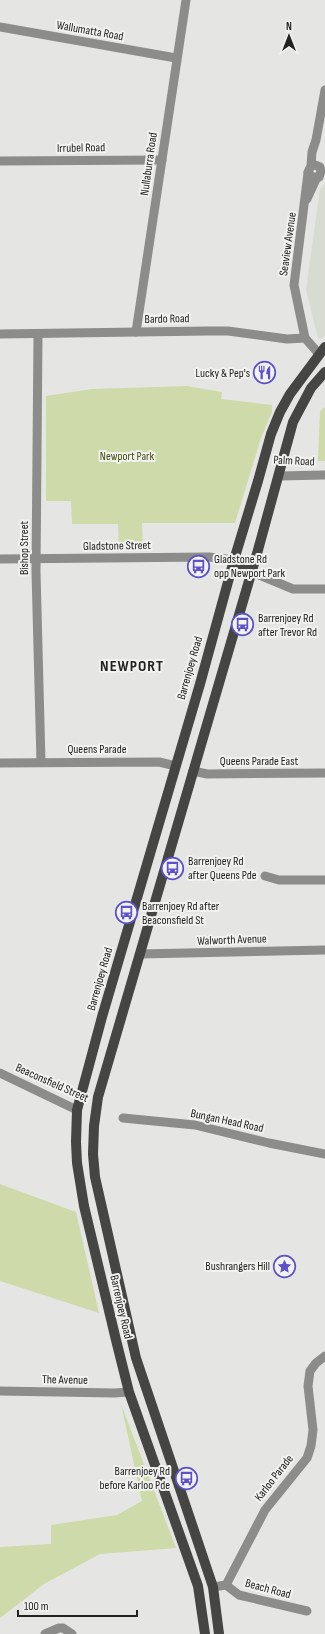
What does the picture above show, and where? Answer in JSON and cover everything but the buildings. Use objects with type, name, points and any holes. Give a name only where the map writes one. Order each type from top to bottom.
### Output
[{"type":"main road","name":"Barrenjoey Road","points":[[205,1634],[198,1586],[129,1392],[84,1206],[77,1163],[77,1110],[100,1025],[271,434],[280,412],[290,394],[323,354]]},
{"type":"main road","name":"Barrenjoey Road","points":[[219,1634],[213,1587],[136,1358],[95,1177],[93,1154],[94,1115],[252,572],[293,422],[311,388],[325,372]]},
{"type":"main road","name":"Palm Road","points":[[261,472],[279,476]]},
{"type":"main road","points":[[234,560],[252,572]]},
{"type":"main road","name":"Queens Parade","points":[[176,766],[193,771]]},
{"type":"main road","name":"Beaconsfield Street","points":[[77,1110],[94,1115]]},
{"type":"main road","points":[[201,1600],[213,1587]]},
{"type":"street","name":"Nullaburra Road","points":[[136,332],[176,58],[186,0]]},
{"type":"street","name":"Wallumatta Road","points":[[0,27],[176,58]]},
{"type":"street","name":"Seaview Avenue","points":[[305,338],[294,285],[306,201],[306,190],[318,171],[316,140],[325,90]]},
{"type":"street","name":"Irrubel Road","points":[[0,161],[162,160]]},
{"type":"street","name":"Bardo Road","points":[[0,334],[228,331],[286,340],[305,338]]},
{"type":"street","name":"Bishop Street","points":[[38,334],[36,498],[41,762]]},
{"type":"street","points":[[305,338],[323,354]]},
{"type":"street","name":"Palm Road","points":[[279,476],[325,475]]},
{"type":"street","name":"Gladstone Street","points":[[0,560],[209,557],[234,560]]},
{"type":"street","points":[[252,572],[293,589],[325,589]]},
{"type":"street","name":"Queens Parade","points":[[0,763],[159,762],[176,766]]},
{"type":"street","name":"Queens Parade East","points":[[193,771],[207,774],[325,773]]},
{"type":"street","points":[[264,876],[279,880],[325,880]]},
{"type":"street","name":"Walworth Avenue","points":[[140,954],[325,950]]},
{"type":"street","name":"Beaconsfield Street","points":[[0,1073],[77,1110]]},
{"type":"street","name":"Bungan Head Road","points":[[123,1118],[195,1125],[269,1143],[325,1154]]},
{"type":"street","name":"Karloo Parade","points":[[226,1585],[265,1510],[307,1458],[311,1446],[313,1430],[308,1386],[310,1371],[316,1362],[325,1356]]},
{"type":"street","name":"The Avenue","points":[[0,1391],[129,1392]]},
{"type":"street","points":[[213,1587],[226,1585]]},
{"type":"street","name":"Beach Road","points":[[226,1585],[239,1595],[307,1611]]},
{"type":"street","points":[[45,1634],[59,1628],[63,1628],[72,1634]]},
{"type":"shaded area","points":[[325,184],[325,336],[321,339],[318,338],[306,290],[320,189]]},
{"type":"green space","name":"Newport Park","points":[[187,386],[222,392],[221,399],[272,405],[272,412],[261,438],[235,523],[142,523],[143,546],[119,547],[118,524],[72,524],[71,501],[46,501],[46,396],[92,389]]},
{"type":"green space","points":[[325,407],[325,461],[318,461],[320,411]]},
{"type":"green space","points":[[0,1184],[76,1212],[99,1313],[0,1281]]},
{"type":"green space","points":[[121,1404],[176,1548],[100,1554],[44,1584],[0,1618],[0,1547],[51,1544],[51,1525],[117,1515],[142,1501]]},
{"type":"place","name":"Lucky & Pep's","points":[[265,373]]},
{"type":"place","name":"Gladstone Rd opp Newport Park","points":[[199,566]]},
{"type":"place","name":"Barrenjoey Rd after Trevor Rd","points":[[242,625]]},
{"type":"place","name":"Barrenjoey Rd after Queens Pde","points":[[172,868]]},
{"type":"place","name":"Barrenjoey Rd after Beaconsfield St","points":[[126,913]]},
{"type":"place","name":"Bushrangers Hill","points":[[285,1266]]},
{"type":"place","name":"Barrenjoey Rd before Karloo Pde","points":[[186,1478]]},
{"type":"district","name":"NEWPORT","points":[[132,666]]}]
